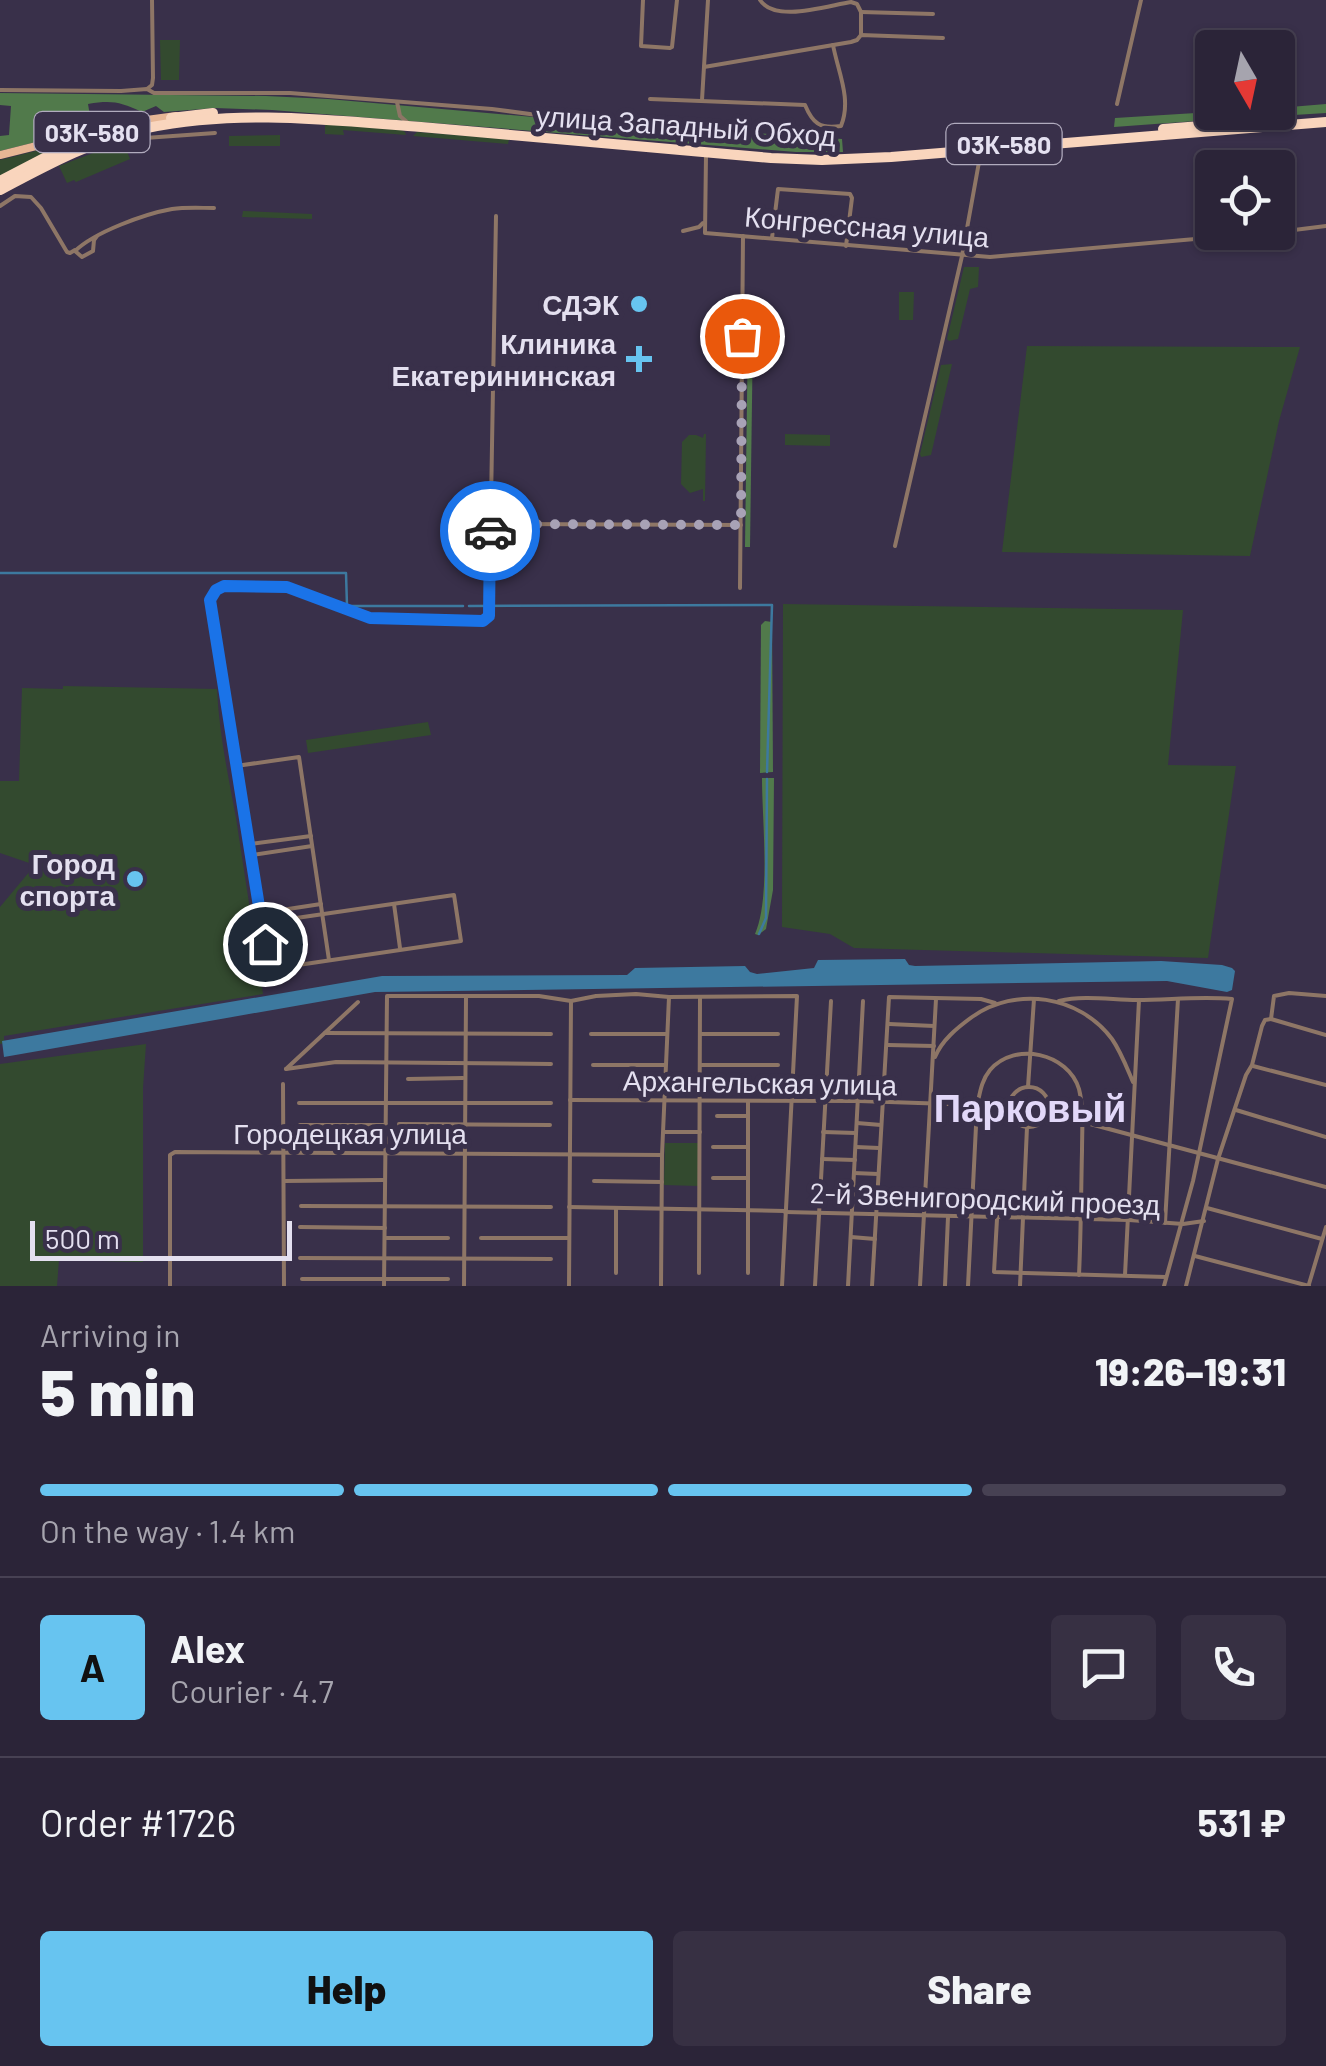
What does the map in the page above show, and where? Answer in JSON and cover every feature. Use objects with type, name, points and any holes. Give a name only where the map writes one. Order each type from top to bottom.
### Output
[{"type":"highway","name":"03К-580","points":[[8,180],[48,156],[93,137],[186,115],[236,113],[346,120]]},
{"type":"highway","name":"улица Западный Обход","points":[[346,120],[391,116],[412,124],[706,155],[822,160],[1322,121]]},
{"type":"highway","name":"03К-580","points":[[8,180],[120,135],[175,123],[269,118],[346,120]]},
{"type":"highway","name":"улица Западный Обход","points":[[346,120],[706,155],[791,156],[908,153],[1322,121]]},
{"type":"highway","points":[[0,191],[8,180]]},
{"type":"main road","name":"03К-580","points":[[0,155],[132,122],[186,115]]},
{"type":"street","points":[[0,90],[146,89],[153,78],[152,0]]},
{"type":"street","points":[[642,0],[641,46],[670,48],[677,0]]},
{"type":"street","points":[[702,100],[708,0]]},
{"type":"street","points":[[704,67],[851,42],[861,35],[857,4],[778,14],[760,0]]},
{"type":"street","points":[[1117,104],[1141,0]]},
{"type":"street","points":[[861,12],[933,14]]},
{"type":"street","points":[[861,35],[943,38]]},
{"type":"street","points":[[650,99],[805,105],[816,124],[841,126],[845,100],[833,45]]},
{"type":"street","points":[[146,89],[154,93],[290,93],[545,116]]},
{"type":"street","points":[[397,102],[391,116],[400,116],[412,124]]},
{"type":"street","points":[[63,158],[120,142],[215,132]]},
{"type":"street","points":[[895,546],[962,256],[982,150]]},
{"type":"street","points":[[682,231],[699,227],[704,218],[706,155]]},
{"type":"street","points":[[772,239],[778,189],[850,194],[846,246]]},
{"type":"street","points":[[0,206],[15,196],[30,197],[41,208],[66,252],[72,253],[97,236],[168,210],[214,208]]},
{"type":"street","points":[[262,923],[454,895],[461,942],[270,967],[260,913],[250,855],[210,600],[224,586],[287,587],[370,618],[483,621],[489,616],[496,216]]},
{"type":"street","points":[[704,218],[710,229],[721,234]]},
{"type":"street","name":"Конгрессная улица","points":[[704,218],[704,233],[962,256],[1006,257],[1195,240]]},
{"type":"street","name":"Конгрессная улица","points":[[1295,230],[1326,226]]},
{"type":"street","points":[[75,250],[82,257],[93,251],[97,236]]},
{"type":"street","points":[[740,588],[742,236]]},
{"type":"street","points":[[490,524],[741,525]]},
{"type":"street","points":[[236,766],[299,757],[329,960]]},
{"type":"street","points":[[249,844],[311,836]]},
{"type":"street","points":[[250,855],[312,846]]},
{"type":"street","points":[[260,913],[321,904]]},
{"type":"street","points":[[394,904],[400,950]]},
{"type":"street","points":[[384,1286],[387,996],[539,996],[571,1001],[636,994],[797,996],[782,1286]]},
{"type":"street","points":[[1271,1019],[1274,996],[1326,996]]},
{"type":"street","points":[[661,1286],[668,997]]},
{"type":"street","points":[[700,997],[700,1273]]},
{"type":"street","points":[[464,1286],[466,998]]},
{"type":"street","points":[[872,1286],[889,998],[981,999],[995,1003],[1072,998],[1232,998],[1183,1224],[1164,1286]]},
{"type":"street","points":[[920,1286],[936,999]]},
{"type":"street","points":[[1028,1087],[1034,999]]},
{"type":"street","points":[[1165,1223],[1178,999]]},
{"type":"street","points":[[1124,1276],[1139,1000]]},
{"type":"street","points":[[568,1286],[571,1001]]},
{"type":"street","points":[[815,1286],[831,1001]]},
{"type":"street","points":[[848,1286],[864,1001]]},
{"type":"street","points":[[1059,1001],[1074,1008],[1113,1040],[1135,1086]]},
{"type":"street","points":[[358,1002],[286,1069],[336,1062],[552,1064]]},
{"type":"street","points":[[932,1065],[936,1051],[952,1033],[995,1003]]},
{"type":"street","points":[[1186,1286],[1218,1159],[1265,1020],[1326,1035]]},
{"type":"street","points":[[887,1024],[934,1026]]},
{"type":"street","points":[[325,1033],[551,1034]]},
{"type":"street","points":[[592,1034],[667,1034]]},
{"type":"street","points":[[700,1034],[778,1034]]},
{"type":"street","points":[[886,1045],[934,1046]]},
{"type":"street","points":[[968,1286],[981,1086],[991,1070],[1008,1058],[1030,1053],[1060,1064],[1074,1078],[1080,1092],[1080,1275]]},
{"type":"street","points":[[593,1064],[665,1065]]},
{"type":"street","points":[[700,1064],[778,1065]]},
{"type":"street","points":[[1252,1065],[1326,1085]]},
{"type":"street","points":[[408,1078],[464,1078]]},
{"type":"street","points":[[283,1084],[284,1286]]},
{"type":"street","points":[[1028,1087],[1043,1093],[1049,1113],[1038,1125],[1027,1128],[1011,1118],[1008,1106],[1014,1092],[1028,1087]]},
{"type":"street","name":"Архангельская улица","points":[[570,1100],[825,1100],[1008,1106]]},
{"type":"street","points":[[748,1101],[748,1273]]},
{"type":"street","points":[[299,1103],[551,1103]]},
{"type":"street","points":[[1236,1110],[1326,1136]]},
{"type":"street","points":[[1049,1113],[1326,1188]]},
{"type":"street","points":[[717,1116],[748,1116]]},
{"type":"street","points":[[398,1124],[550,1124]]},
{"type":"street","points":[[857,1124],[881,1125]]},
{"type":"street","points":[[300,1125],[386,1125]]},
{"type":"street","points":[[1020,1286],[1027,1128]]},
{"type":"street","points":[[663,1132],[700,1132]]},
{"type":"street","points":[[823,1132],[856,1133]]},
{"type":"street","points":[[713,1146],[748,1147]]},
{"type":"street","points":[[856,1147],[879,1148]]},
{"type":"street","name":"Городецкая улица","points":[[170,1286],[170,1155],[174,1152],[662,1156]]},
{"type":"street","points":[[822,1158],[854,1160]]},
{"type":"street","points":[[854,1173],[878,1174]]},
{"type":"street","points":[[713,1178],[748,1178]]},
{"type":"street","points":[[284,1180],[385,1180]]},
{"type":"street","points":[[594,1181],[662,1182]]},
{"type":"street","points":[[301,1206],[551,1207]]},
{"type":"street","name":"2-й Звенигородский проезд","points":[[570,1207],[1183,1224],[1204,1221]]},
{"type":"street","points":[[616,1208],[616,1273]]},
{"type":"street","points":[[1208,1208],[1322,1239]]},
{"type":"street","points":[[945,1286],[948,1218]]},
{"type":"street","points":[[997,1219],[994,1272],[1167,1277]]},
{"type":"street","points":[[1195,1256],[1309,1286],[1326,1226]]},
{"type":"street","points":[[300,1227],[385,1228]]},
{"type":"street","points":[[385,1238],[448,1238]]},
{"type":"street","points":[[481,1238],[569,1238]]},
{"type":"street","points":[[852,1238],[875,1239]]},
{"type":"street","points":[[300,1258],[551,1259]]},
{"type":"street","points":[[302,1279],[448,1279]]},
{"type":"green space","points":[[160,40],[180,40],[179,80],[161,80]]},
{"type":"green space","points":[[0,93],[328,99],[842,139],[843,152],[796,152],[272,110],[215,108],[164,112],[156,106],[142,112],[110,102],[88,104],[92,128],[0,151],[0,136],[9,135],[11,106],[0,105]]},
{"type":"green space","points":[[1326,104],[1326,113],[1295,115],[1295,107]]},
{"type":"green space","points":[[1195,113],[1195,121],[1114,127],[1115,118]]},
{"type":"green space","points":[[325,123],[401,130],[406,135],[343,130],[344,135],[325,134]]},
{"type":"green space","points":[[417,132],[509,139],[508,144],[413,136]]},
{"type":"green space","points":[[280,135],[280,146],[229,146],[229,136]]},
{"type":"green space","points":[[63,144],[0,178],[0,160]]},
{"type":"green space","points":[[125,146],[130,159],[76,182],[67,183],[59,166],[101,150]]},
{"type":"green space","points":[[243,211],[312,214],[312,219],[242,217]]},
{"type":"green space","points":[[964,267],[979,267],[978,287],[970,289],[958,339],[949,341],[947,339]]},
{"type":"green space","points":[[899,292],[914,292],[913,320],[899,320]]},
{"type":"green space","points":[[748,329],[753,329],[750,547],[745,547]]},
{"type":"green space","points":[[1027,346],[1300,347],[1279,421],[1250,556],[1002,552]]},
{"type":"green space","points":[[952,364],[931,455],[921,457],[941,365]]},
{"type":"green space","points":[[704,434],[703,501],[703,489],[690,493],[681,484],[682,442],[689,435],[703,438]]},
{"type":"green space","points":[[785,434],[830,435],[830,446],[785,445]]},
{"type":"green space","points":[[783,604],[1183,610],[1168,765],[1236,766],[1208,958],[854,948],[830,934],[782,927]]},
{"type":"green space","points":[[772,622],[773,772],[760,773],[761,625]]},
{"type":"green space","name":"Город спорта","points":[[22,688],[217,689],[263,994],[4,1036],[4,1043],[0,1044],[0,907],[35,865],[0,853],[0,781],[19,781]]},
{"type":"green space","points":[[428,722],[431,735],[308,753],[306,740]]},
{"type":"green space","points":[[762,778],[774,778],[773,890],[766,929],[758,935],[755,934],[764,880]]},
{"type":"green space","points":[[146,1044],[143,1262],[59,1260],[57,1286],[0,1286],[0,1064]]},
{"type":"green space","points":[[665,1143],[698,1143],[698,1186],[664,1185]]},
{"type":"water","points":[[905,959],[915,966],[1161,961],[1222,965],[1235,971],[1232,990],[1227,992],[1167,981],[375,992],[4,1057],[2,1041],[382,976],[627,975],[635,968],[745,966],[757,974],[814,968],[818,960]]},
{"type":"waterway","points":[[0,573],[346,573],[347,606],[463,606]]},
{"type":"waterway","points":[[469,606],[772,605],[767,772]]},
{"type":"waterway","points":[[759,934],[766,918],[767,779]]},
{"type":"way so far","points":[[490,531],[490,524],[741,525],[742,336]]},
{"type":"place","name":"СДЭК","points":[[639,304]]},
{"type":"place","name":"Клиника Екатерининская","points":[[639,359]]},
{"type":"place","name":"Город спорта","points":[[135,879]]},
{"type":"district","name":"Парковый","points":[[1030,1107]]},
{"type":"route","points":[[265,944],[210,600],[224,586],[287,587],[370,618],[483,621],[489,616],[490,531]]}]
